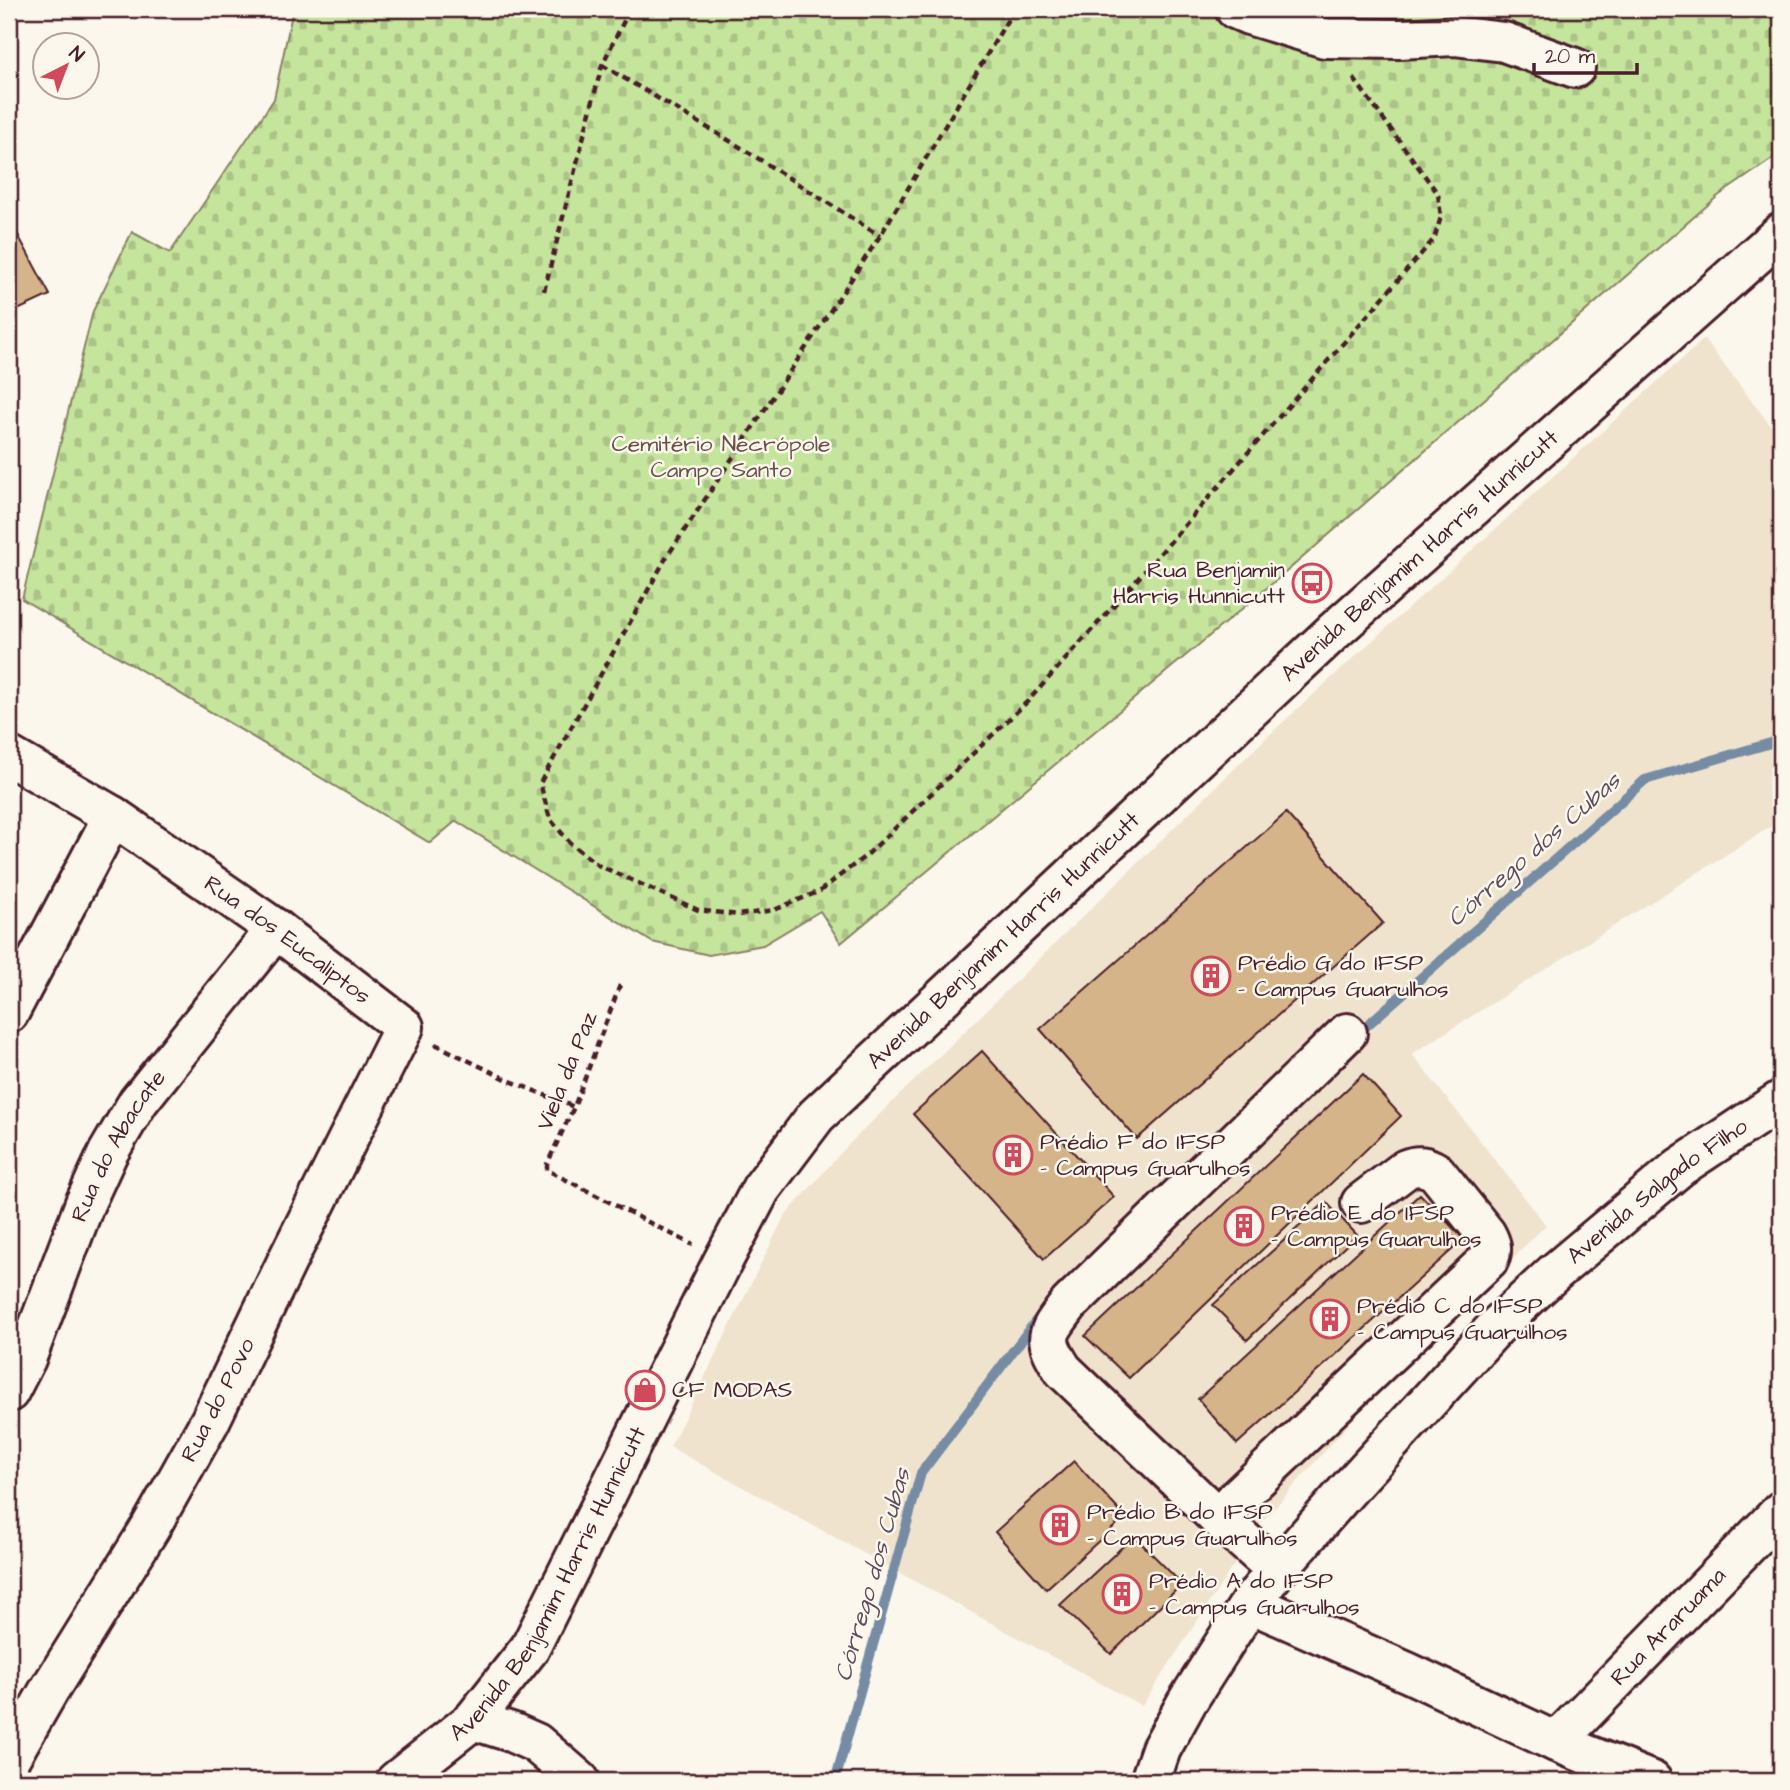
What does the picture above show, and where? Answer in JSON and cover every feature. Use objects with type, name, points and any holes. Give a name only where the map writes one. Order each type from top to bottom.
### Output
[{"type":"street","points":[[1235,9],[1325,38],[1454,36],[1504,42],[1576,68]]},
{"type":"street","name":"Avenida Benjamim Harris Hunnicutt","points":[[396,1781],[473,1720],[530,1648],[761,1189],[816,1116],[1333,632],[1781,233]]},
{"type":"street","name":"Rua dos Eucaliptos","points":[[9,756],[113,816],[276,929],[404,1027]]},
{"type":"street","points":[[9,1013],[113,816]]},
{"type":"street","name":"Rua do Abacate","points":[[9,1392],[26,1359],[85,1203],[108,1153],[138,1102],[276,929]]},
{"type":"street","name":"Rua do Povo","points":[[9,1760],[150,1528],[210,1422],[404,1027]]},
{"type":"street","points":[[1277,1570],[1217,1517],[1063,1370],[1053,1354],[1048,1338],[1054,1324],[1069,1304],[1347,1033]]},
{"type":"street","name":"Avenida Salgado Filho","points":[[1150,1781],[1161,1749],[1187,1702],[1250,1603],[1496,1327],[1554,1273],[1680,1167],[1781,1100]]},
{"type":"street","points":[[1217,1517],[1489,1259],[1492,1251],[1486,1234],[1436,1172],[1426,1166],[1406,1169],[1361,1203]]},
{"type":"street","name":"Rua Araruama","points":[[1556,1742],[1781,1511]]},
{"type":"street","points":[[1250,1603],[1556,1742],[1652,1781]]},
{"type":"street","points":[[530,1648],[520,1685],[519,1701],[523,1720],[536,1743]]},
{"type":"street","points":[[473,1720],[536,1743],[580,1781]]},
{"type":"path","points":[[544,291],[602,65],[629,9]]},
{"type":"path","points":[[1014,9],[880,236],[666,558],[540,783],[550,819],[570,843],[598,865],[698,910],[738,915],[774,910],[820,891],[868,854],[1028,701],[1434,239],[1441,217],[1438,194],[1325,38]]},
{"type":"path","points":[[602,65],[740,147],[880,236]]},
{"type":"path","name":"Viela da Paz","points":[[620,985],[574,1107],[547,1164],[547,1170],[723,1261]]},
{"type":"path","points":[[404,1027],[497,1075],[574,1107]]},
{"type":"shaded area","points":[[1704,339],[1781,439],[1781,820],[1412,1054],[1546,1225],[1381,1388],[1261,1523],[1142,1706],[670,1447],[784,1217],[847,1146],[1270,734]]},
{"type":"green space","name":"Cemitério Necrópole Campo Santo","points":[[293,9],[1781,9],[1781,153],[1718,196],[1286,572],[841,943],[820,911],[763,945],[709,955],[652,942],[456,821],[430,843],[22,599],[93,311],[132,232],[170,253],[274,99]]},
{"type":"building","points":[[9,218],[50,295],[9,314]]},
{"type":"building","name":"Prédio G do IFSP - Campus Guarulhos","points":[[1286,813],[1383,923],[1137,1139],[1040,1029]]},
{"type":"building","name":"Prédio F do IFSP - Campus Guarulhos","points":[[982,1051],[1114,1197],[1044,1259],[913,1114]]},
{"type":"building","name":"Prédio E do IFSP - Campus Guarulhos","points":[[1363,1074],[1401,1116],[1129,1378],[1085,1336]]},
{"type":"building","name":"Prédio C do IFSP - Campus Guarulhos","points":[[1420,1194],[1464,1239],[1237,1444],[1198,1399]]},
{"type":"building","points":[[1326,1202],[1357,1235],[1247,1340],[1213,1305]]},
{"type":"building","name":"Prédio B do IFSP - Campus Guarulhos","points":[[1074,1461],[1125,1517],[1046,1589],[995,1532]]},
{"type":"building","name":"Prédio A do IFSP - Campus Guarulhos","points":[[1134,1536],[1182,1584],[1111,1654],[1060,1605]]},
{"type":"waterway","name":"Córrego dos Cubas","points":[[1355,1036],[1645,780],[1781,740]]},
{"type":"waterway","name":"Córrego dos Cubas","points":[[835,1781],[921,1473],[1041,1314]]},
{"type":"place","name":"Rua Benjamin Harris Hunnicutt","points":[[1312,583]]},
{"type":"place","name":"Prédio G do IFSP - Campus Guarulhos","points":[[1211,976]]},
{"type":"place","name":"Prédio F do IFSP - Campus Guarulhos","points":[[1013,1155]]},
{"type":"place","name":"Prédio E do IFSP - Campus Guarulhos","points":[[1244,1226]]},
{"type":"place","name":"Prédio C do IFSP - Campus Guarulhos","points":[[1330,1319]]},
{"type":"place","name":"CF MODAS","points":[[645,1390]]},
{"type":"place","name":"Prédio B do IFSP - Campus Guarulhos","points":[[1060,1525]]},
{"type":"place","name":"Prédio A do IFSP - Campus Guarulhos","points":[[1122,1594]]}]
